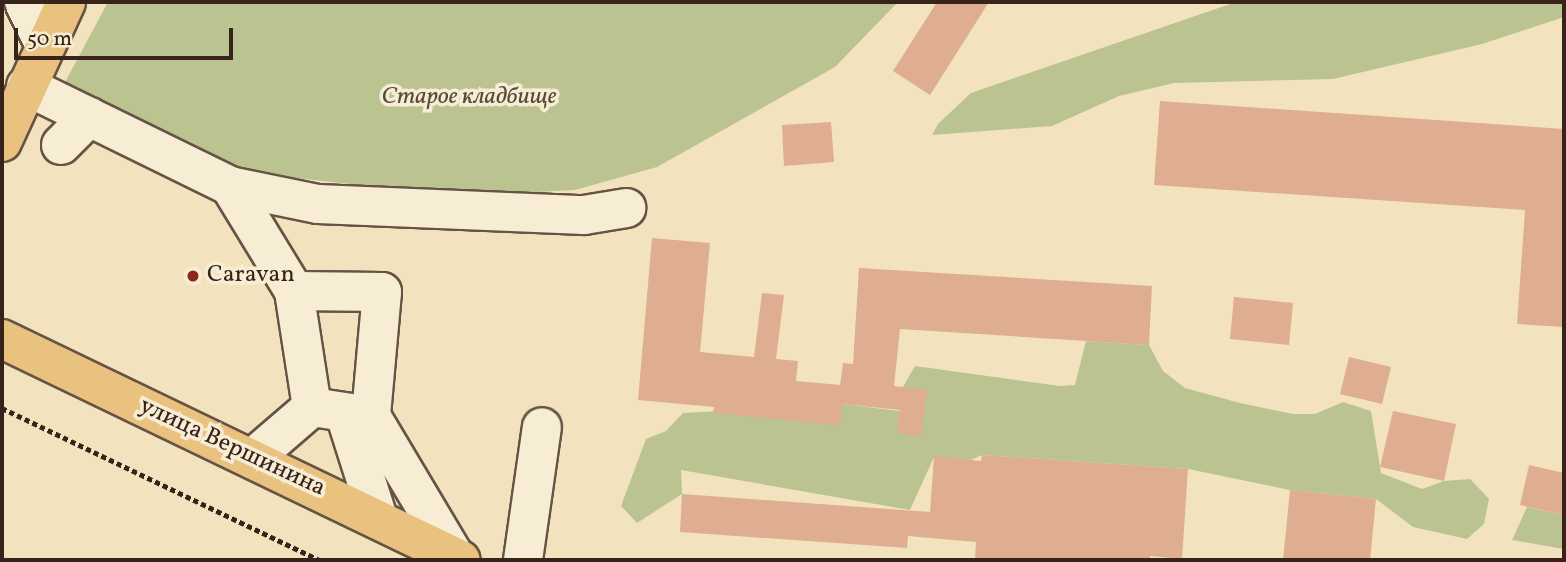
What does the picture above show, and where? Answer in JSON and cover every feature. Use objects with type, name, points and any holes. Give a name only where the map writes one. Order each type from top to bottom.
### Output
[{"type":"main road","points":[[2,142],[44,44],[66,2]]},
{"type":"main road","name":"улица Вершинина","points":[[2,339],[378,518],[458,559]]},
{"type":"lane","points":[[24,2],[44,44]]},
{"type":"lane","points":[[26,86],[230,186],[318,204],[581,223],[625,208]]},
{"type":"lane","points":[[61,145],[89,117]]},
{"type":"lane","points":[[230,186],[294,291],[343,413],[378,518]]},
{"type":"lane","points":[[253,458],[343,413],[382,292],[294,291]]},
{"type":"lane","points":[[343,413],[458,559]]},
{"type":"lane","points":[[523,560],[542,427]]},
{"type":"path","points":[[2,408],[319,560]]},
{"type":"green space","name":"Старое кладбище","points":[[108,2],[898,2],[835,67],[657,167],[575,190],[456,196],[234,171],[63,86]]},
{"type":"green space","points":[[1236,2],[1564,2],[1564,17],[1482,44],[1333,79],[1174,83],[1119,96],[1052,126],[932,135],[938,124],[971,93]]},
{"type":"green space","points":[[1086,341],[1149,345],[1163,371],[1185,388],[1240,403],[1293,414],[1315,414],[1343,402],[1371,411],[1381,473],[1422,489],[1444,481],[1470,479],[1489,499],[1484,524],[1467,539],[1413,527],[1376,499],[1290,490],[1188,469],[982,455],[971,460],[934,457],[910,510],[681,470],[682,494],[637,523],[621,506],[646,439],[666,431],[683,413],[842,404],[900,411],[920,436],[903,387],[915,366],[1060,386],[1075,385]]},
{"type":"green space","points":[[1527,507],[1564,515],[1564,549],[1512,540]]},
{"type":"building","points":[[937,2],[989,2],[930,95],[893,71]]},
{"type":"building","points":[[1160,101],[1564,129],[1564,327],[1517,324],[1525,210],[1154,185]]},
{"type":"building","points":[[831,122],[834,162],[784,166],[782,125]]},
{"type":"building","points":[[652,238],[710,243],[700,352],[754,357],[762,293],[784,295],[776,359],[798,361],[796,381],[840,385],[843,363],[853,364],[859,268],[1152,286],[1149,345],[900,329],[894,386],[927,390],[921,436],[897,433],[900,410],[842,404],[840,425],[713,413],[714,407],[638,400]]},
{"type":"building","points":[[1234,297],[1293,303],[1289,345],[1230,339]]},
{"type":"building","points":[[1349,357],[1391,367],[1382,404],[1340,394]]},
{"type":"building","points":[[1393,411],[1456,424],[1444,481],[1380,467]]},
{"type":"building","points":[[982,455],[1188,469],[1182,559],[1150,556],[1150,560],[975,560],[976,542],[908,536],[907,548],[680,532],[682,494],[930,512],[934,456],[981,461]]},
{"type":"building","points":[[1529,465],[1564,473],[1564,515],[1520,505]]},
{"type":"building","points":[[1290,490],[1376,499],[1370,560],[1283,560]]},
{"type":"place","name":"Caravan","points":[[193,276]]}]
